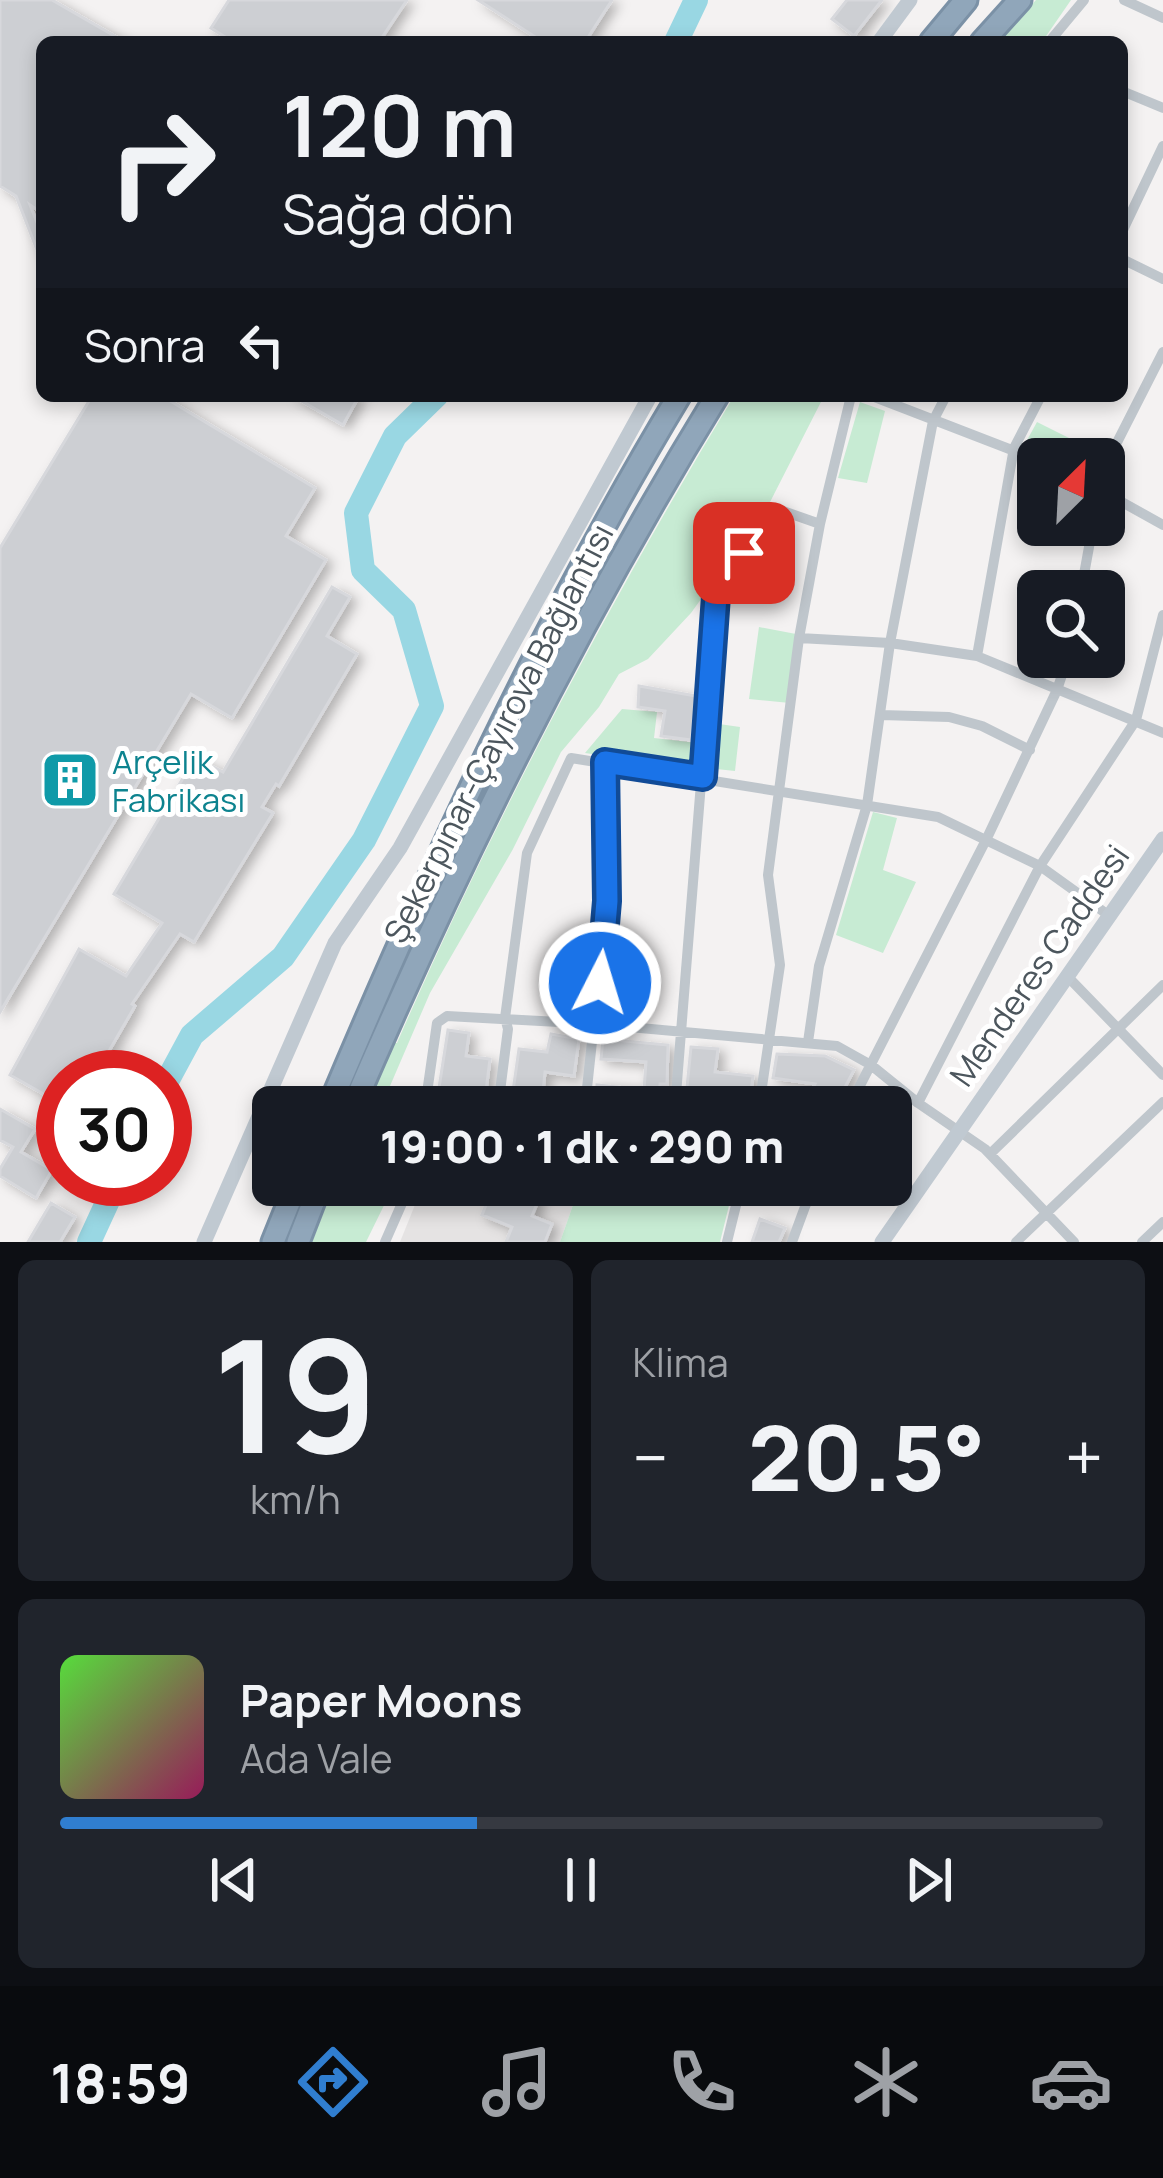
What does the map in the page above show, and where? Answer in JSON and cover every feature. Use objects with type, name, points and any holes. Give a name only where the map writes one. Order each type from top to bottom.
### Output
[{"type":"highway","points":[[936,36],[966,0]]},
{"type":"highway","points":[[987,36],[1020,0]]},
{"type":"highway","name":"Şekerpınar-Çayırova Bağlantısı","points":[[338,1086],[400,942],[511,710],[618,501],[676,402]]},
{"type":"highway","name":"Şekerpınar-Çayırova Bağlantısı","points":[[363,1086],[505,781],[648,509],[713,402]]},
{"type":"highway","points":[[273,1242],[288,1206]]},
{"type":"highway","points":[[298,1242],[312,1206]]},
{"type":"street","points":[[883,36],[910,0]]},
{"type":"street","points":[[1054,36],[1084,0]]},
{"type":"street","points":[[1124,0],[1162,13]]},
{"type":"street","points":[[1128,93],[1163,108]]},
{"type":"street","points":[[1128,219],[1163,146]]},
{"type":"street","points":[[1128,262],[1163,279]]},
{"type":"street","points":[[1119,438],[1163,352]]},
{"type":"street","points":[[204,1242],[335,943],[400,848],[647,402]]},
{"type":"street","points":[[763,1086],[780,965],[768,874],[799,638],[850,402]]},
{"type":"street","points":[[887,402],[1017,450]]},
{"type":"street","points":[[808,1042],[819,966],[867,805],[890,643],[933,421],[943,402]]},
{"type":"street","points":[[977,656],[1014,448],[1038,402]]},
{"type":"street","points":[[1125,505],[1163,525]]},
{"type":"street","points":[[677,1086],[716,596],[772,512],[783,511],[820,524]]},
{"type":"street","points":[[918,1103],[1040,866],[1136,720],[1163,615]]},
{"type":"street","points":[[799,638],[890,643],[977,656],[1163,733]]},
{"type":"street","points":[[860,1086],[987,838],[1061,678]]},
{"type":"street","points":[[881,715],[949,716],[1030,749]]},
{"type":"street","points":[[500,1086],[527,853],[567,763],[578,758],[938,817],[1040,866],[1111,916]]},
{"type":"street","points":[[588,1086],[607,901],[605,762]]},
{"type":"street","name":"Menderes Caddesi","points":[[881,1242],[1163,839]]},
{"type":"street","points":[[1069,977],[1163,1075]]},
{"type":"street","points":[[990,1154],[1163,985]]},
{"type":"street","points":[[429,1086],[441,1018],[596,1024],[837,1046],[871,1065],[990,1154],[1074,1242]]},
{"type":"street","points":[[1016,1242],[1163,1102]]},
{"type":"street","points":[[385,1242],[401,1206]]},
{"type":"street","points":[[727,1242],[736,1206]]},
{"type":"street","points":[[792,1242],[805,1206]]},
{"type":"street","points":[[1142,1242],[1163,1222]]},
{"type":"shaded area","points":[[415,1206],[573,1206],[560,1242],[400,1242]]},
{"type":"green space","points":[[1036,0],[1071,0],[1046,36],[1003,36]]},
{"type":"green space","points":[[730,402],[821,402],[768,506],[691,613],[648,659],[619,674],[599,707],[561,752],[513,849],[430,993],[390,1086],[375,1086],[392,1043],[397,1043],[555,714]]},
{"type":"green space","points":[[860,402],[885,411],[867,483],[838,478]]},
{"type":"green space","points":[[1037,422],[1069,438],[1028,438]]},
{"type":"green space","points":[[759,627],[796,634],[790,703],[749,699]]},
{"type":"green space","points":[[622,709],[657,712],[654,738],[697,743],[694,769],[585,753]]},
{"type":"green space","points":[[712,723],[740,727],[735,771],[707,768]]},
{"type":"green space","points":[[873,812],[897,818],[883,870],[916,882],[883,953],[836,935]]},
{"type":"green space","points":[[326,1206],[384,1206],[366,1242],[312,1242]]},
{"type":"green space","points":[[573,1206],[729,1206],[720,1242],[560,1242]]},
{"type":"building","points":[[0,0],[52,0],[115,36],[36,36],[36,209],[30,205],[36,220],[36,247],[16,196],[0,186]]},
{"type":"building","points":[[229,0],[407,0],[383,36],[224,36],[211,28]]},
{"type":"building","points":[[478,0],[612,0],[589,36],[534,36]]},
{"type":"building","points":[[847,0],[882,0],[854,36],[832,19]]},
{"type":"building","name":"Arçelik Fabrikası","points":[[88,402],[172,402],[315,488],[286,536],[326,560],[232,718],[191,694],[0,1012],[0,548]]},
{"type":"building","points":[[303,402],[356,402],[343,425]]},
{"type":"building","points":[[332,587],[350,597],[327,636],[357,654],[262,807],[273,813],[194,942],[180,934],[132,1004],[110,1050],[36,1050],[36,1090],[10,1075],[79,949],[126,976],[162,923],[114,894],[195,758],[223,772]]},
{"type":"building","points":[[639,686],[696,696],[691,740],[661,736],[665,711],[638,707]]},
{"type":"building","points":[[448,1030],[469,1033],[466,1056],[490,1059],[487,1086],[439,1086]]},
{"type":"building","points":[[551,1034],[579,1039],[574,1076],[545,1072],[544,1086],[514,1086],[519,1049],[547,1052]]},
{"type":"building","points":[[603,1039],[668,1045],[667,1084],[644,1086],[646,1062],[601,1059]]},
{"type":"building","points":[[691,1047],[718,1049],[715,1072],[753,1076],[752,1086],[687,1086]]},
{"type":"building","points":[[777,1054],[825,1056],[854,1070],[846,1086],[773,1078]]},
{"type":"building","points":[[0,1109],[35,1129],[21,1152],[36,1161],[36,1198],[0,1176],[13,1147],[0,1140]]},
{"type":"building","points":[[49,1206],[75,1217],[60,1242],[28,1242]]},
{"type":"building","points":[[486,1206],[536,1206],[532,1216],[552,1224],[545,1242],[506,1242],[512,1227],[482,1215]]},
{"type":"building","points":[[760,1219],[785,1228],[779,1242],[752,1242]]},
{"type":"waterway","points":[[679,36],[696,0]]},
{"type":"waterway","points":[[184,1050],[192,1035],[283,957],[364,840],[432,706],[404,610],[363,570],[356,513],[395,436],[430,402]]},
{"type":"waterway","points":[[89,1242],[106,1206]]},
{"type":"place","name":"Arçelik Fabrikası","points":[[70,780]]},
{"type":"route","points":[[600,983],[607,901],[605,762],[703,777],[716,596],[744,553]]}]
